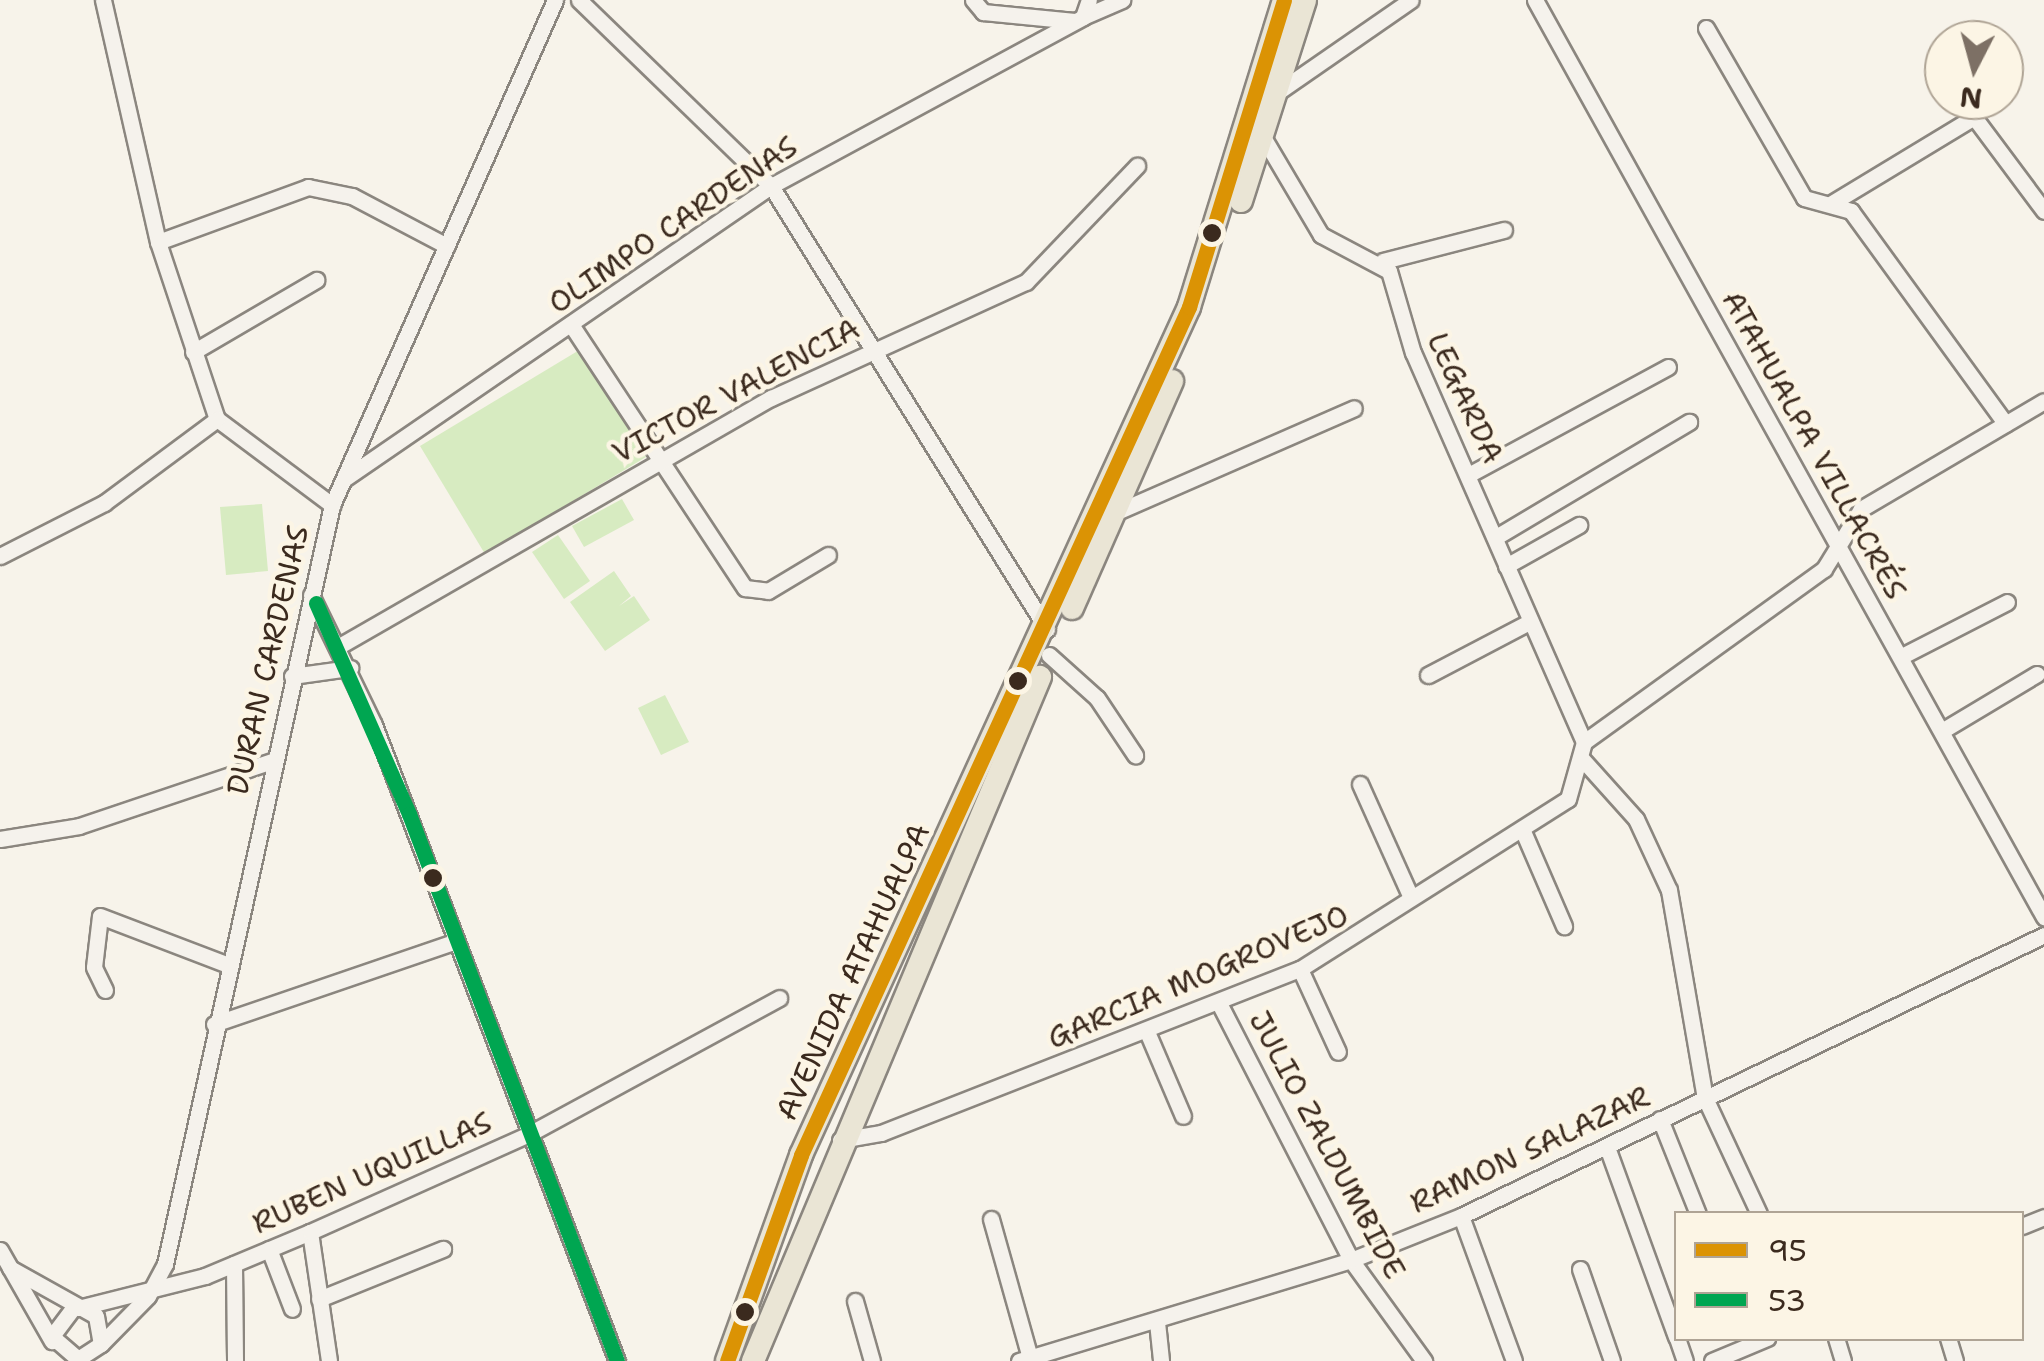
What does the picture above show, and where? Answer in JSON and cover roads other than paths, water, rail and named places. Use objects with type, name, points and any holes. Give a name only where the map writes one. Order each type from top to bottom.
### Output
[{"type":"highway","name":"AVENIDA ATAHUALPA","points":[[753,1361],[839,1140],[1049,654],[1121,510],[1255,130],[1284,0]]},
{"type":"highway","name":"AVENIDA ATAHUALPA","points":[[727,1361],[802,1155],[1047,629],[1189,306],[1255,130],[1275,94],[1305,0]]},
{"type":"street","points":[[103,0],[158,242],[217,419],[332,504]]},
{"type":"street","name":"DURAN CARDENAS","points":[[154,1287],[332,504],[554,0]]},
{"type":"street","points":[[579,0],[772,186],[1047,629]]},
{"type":"street","points":[[974,0],[983,12],[1079,19],[1089,0]]},
{"type":"street","name":"OLIMPO CARDENAS","points":[[344,479],[772,186],[1079,19],[1122,0]]},
{"type":"street","points":[[1275,94],[1411,0]]},
{"type":"street","name":"ATAHUALPA VILLACRÉS","points":[[1534,0],[1837,544],[1946,729],[2044,917]]},
{"type":"street","points":[[1706,28],[1804,198],[1851,211],[2006,424]]},
{"type":"street","points":[[1832,203],[1974,117],[2044,212]]},
{"type":"street","points":[[1255,130],[1321,235],[1383,260],[1504,230]]},
{"type":"street","name":"VICTOR VALENCIA","points":[[341,645],[663,458],[872,351],[1026,282],[1137,166]]},
{"type":"street","points":[[158,242],[308,187],[352,196],[448,246]]},
{"type":"street","name":"LEGARDA","points":[[1383,260],[1408,342],[1470,474],[1529,622],[1584,742]]},
{"type":"street","points":[[193,352],[316,280]]},
{"type":"street","points":[[572,326],[663,458],[745,588],[768,591],[828,555]]},
{"type":"street","points":[[1470,474],[1668,366]]},
{"type":"street","points":[[1584,742],[1824,569],[1861,509],[2044,401]]},
{"type":"street","points":[[1121,510],[1354,408]]},
{"type":"street","points":[[0,556],[104,503],[217,419]]},
{"type":"street","points":[[1496,537],[1689,422]]},
{"type":"street","points":[[1506,566],[1579,525]]},
{"type":"street","points":[[311,595],[341,645],[616,1361]]},
{"type":"street","points":[[1902,656],[2007,602]]},
{"type":"street","points":[[1428,675],[1529,622]]},
{"type":"street","points":[[1049,654],[1097,698],[1135,756]]},
{"type":"street","points":[[292,676],[350,668]]},
{"type":"street","points":[[1946,729],[2037,674]]},
{"type":"street","name":"GARCIA MOGROVEJO","points":[[839,1140],[881,1133],[1148,1034],[1300,970],[1372,932],[1410,895],[1568,799],[1583,760],[1584,742]]},
{"type":"street","points":[[1583,760],[1636,819],[1669,890],[1705,1098],[1758,1211]]},
{"type":"street","points":[[0,840],[79,826],[272,761]]},
{"type":"street","points":[[1360,784],[1410,895]]},
{"type":"street","points":[[1522,830],[1564,926]]},
{"type":"street","points":[[105,990],[94,966],[100,916],[228,965]]},
{"type":"street","name":"RAMON SALAZAR","points":[[1027,1360],[1352,1260],[1461,1216],[2044,935]]},
{"type":"street","points":[[214,1024],[454,942]]},
{"type":"street","points":[[1300,970],[1338,1052]]},
{"type":"street","name":"RUBEN UQUILLAS","points":[[154,1287],[234,1264],[527,1134],[779,998]]},
{"type":"street","name":"JULIO ZALDUMBIDE","points":[[1220,1003],[1352,1260],[1424,1361]]},
{"type":"street","points":[[1148,1034],[1183,1116]]},
{"type":"street","points":[[1660,1119],[1697,1211]]},
{"type":"street","points":[[1607,1147],[1674,1330]]},
{"type":"street","points":[[1461,1216],[1514,1361]]},
{"type":"street","points":[[991,1219],[1027,1360]]},
{"type":"street","points":[[310,1232],[330,1361]]},
{"type":"street","points":[[268,1249],[292,1309]]},
{"type":"street","points":[[0,1250],[57,1352]]},
{"type":"street","points":[[320,1299],[443,1250]]},
{"type":"street","points":[[234,1264],[235,1361]]},
{"type":"street","points":[[10,1268],[101,1324],[94,1353]]},
{"type":"street","points":[[1580,1268],[1612,1361]]},
{"type":"street","points":[[57,1352],[55,1321],[75,1308],[154,1287]]},
{"type":"street","points":[[57,1352],[94,1353],[154,1287]]},
{"type":"street","points":[[855,1301],[872,1361]]},
{"type":"street","points":[[1158,1322],[1161,1361]]},
{"type":"street","points":[[1712,1361],[1760,1341]]}]
